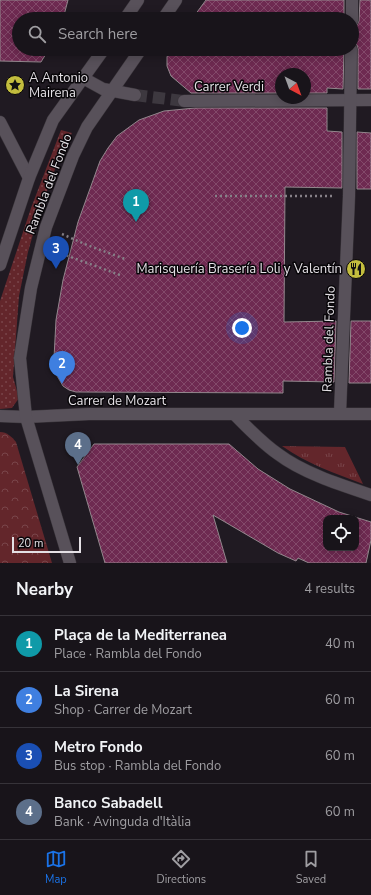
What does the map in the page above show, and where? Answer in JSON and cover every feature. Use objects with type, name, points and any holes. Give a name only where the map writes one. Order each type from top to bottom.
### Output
[{"type":"street","points":[[130,12],[138,0]]},
{"type":"street","points":[[168,12],[176,0]]},
{"type":"street","points":[[352,0],[352,12]]},
{"type":"street","name":"Rambla del Fondo","points":[[0,265],[29,178],[53,120],[99,56]]},
{"type":"street","name":"Rambla del Fondo","points":[[70,563],[26,417],[20,358],[31,288],[41,246],[46,227],[73,156],[87,127],[136,56]]},
{"type":"street","name":"Rambla del Fondo","points":[[340,414],[349,196],[352,56]]},
{"type":"street","points":[[83,78],[103,89],[136,95]]},
{"type":"street","name":"Carrer Verdi","points":[[184,101],[371,100]]},
{"type":"street","points":[[0,122],[29,178]]},
{"type":"street","name":"Carrer de Mozart","points":[[0,416],[26,417],[89,414],[371,414]]},
{"type":"street","points":[[235,415],[255,436],[279,455],[306,470],[338,484],[371,495]]},
{"type":"path","points":[[215,196],[349,196]]},
{"type":"path","points":[[46,227],[87,245],[125,259]]},
{"type":"path","points":[[41,246],[120,275]]},
{"type":"green space","points":[[61,130],[72,133],[58,161],[39,213],[28,252],[19,296],[13,377],[19,398],[12,408],[0,409],[0,301],[31,208]]},
{"type":"green space","points":[[0,432],[7,434],[16,442],[52,563],[0,563]]},
{"type":"green space","points":[[282,446],[345,447],[363,484],[311,463]]},
{"type":"building","points":[[0,0],[68,0],[65,12],[12,12],[12,56],[45,56],[41,62],[0,61]]},
{"type":"building","points":[[206,0],[344,0],[344,12],[197,12]]},
{"type":"building","points":[[360,0],[371,0],[371,89],[358,89]]},
{"type":"building","points":[[167,56],[344,56],[343,89],[327,88],[327,93],[311,93],[311,68],[275,68],[275,93],[191,93],[171,76],[167,66]]},
{"type":"building","points":[[195,108],[327,108],[327,131],[342,132],[342,188],[285,187],[284,322],[336,321],[334,382],[283,381],[283,393],[76,392],[69,390],[63,386],[57,376],[56,371],[54,358],[56,320],[63,280],[78,222],[100,161],[117,136],[139,120],[164,111]]},
{"type":"building","points":[[357,132],[371,133],[371,189],[357,189]]},
{"type":"building","points":[[351,321],[371,321],[371,383],[349,383]]},
{"type":"building","points":[[94,444],[229,444],[258,469],[290,489],[349,515],[323,515],[323,551],[359,551],[359,518],[371,522],[371,540],[366,563],[309,563],[298,558],[296,561],[278,553],[213,515],[227,563],[105,563],[77,467]]},
{"type":"tunnel","points":[[135,95],[184,101]]},
{"type":"place","name":"A Antonio Mairena","points":[[15,85]]},
{"type":"place","name":"Plaça de la Mediterranea","points":[[136,222]]},
{"type":"place","name":"Metro Fondo","points":[[56,269]]},
{"type":"place","name":"Marisquería Brasería Loli y Valentín","points":[[356,269]]},
{"type":"place","name":"La Sirena","points":[[62,384]]},
{"type":"place","name":"Banco Sabadell","points":[[78,465]]}]
